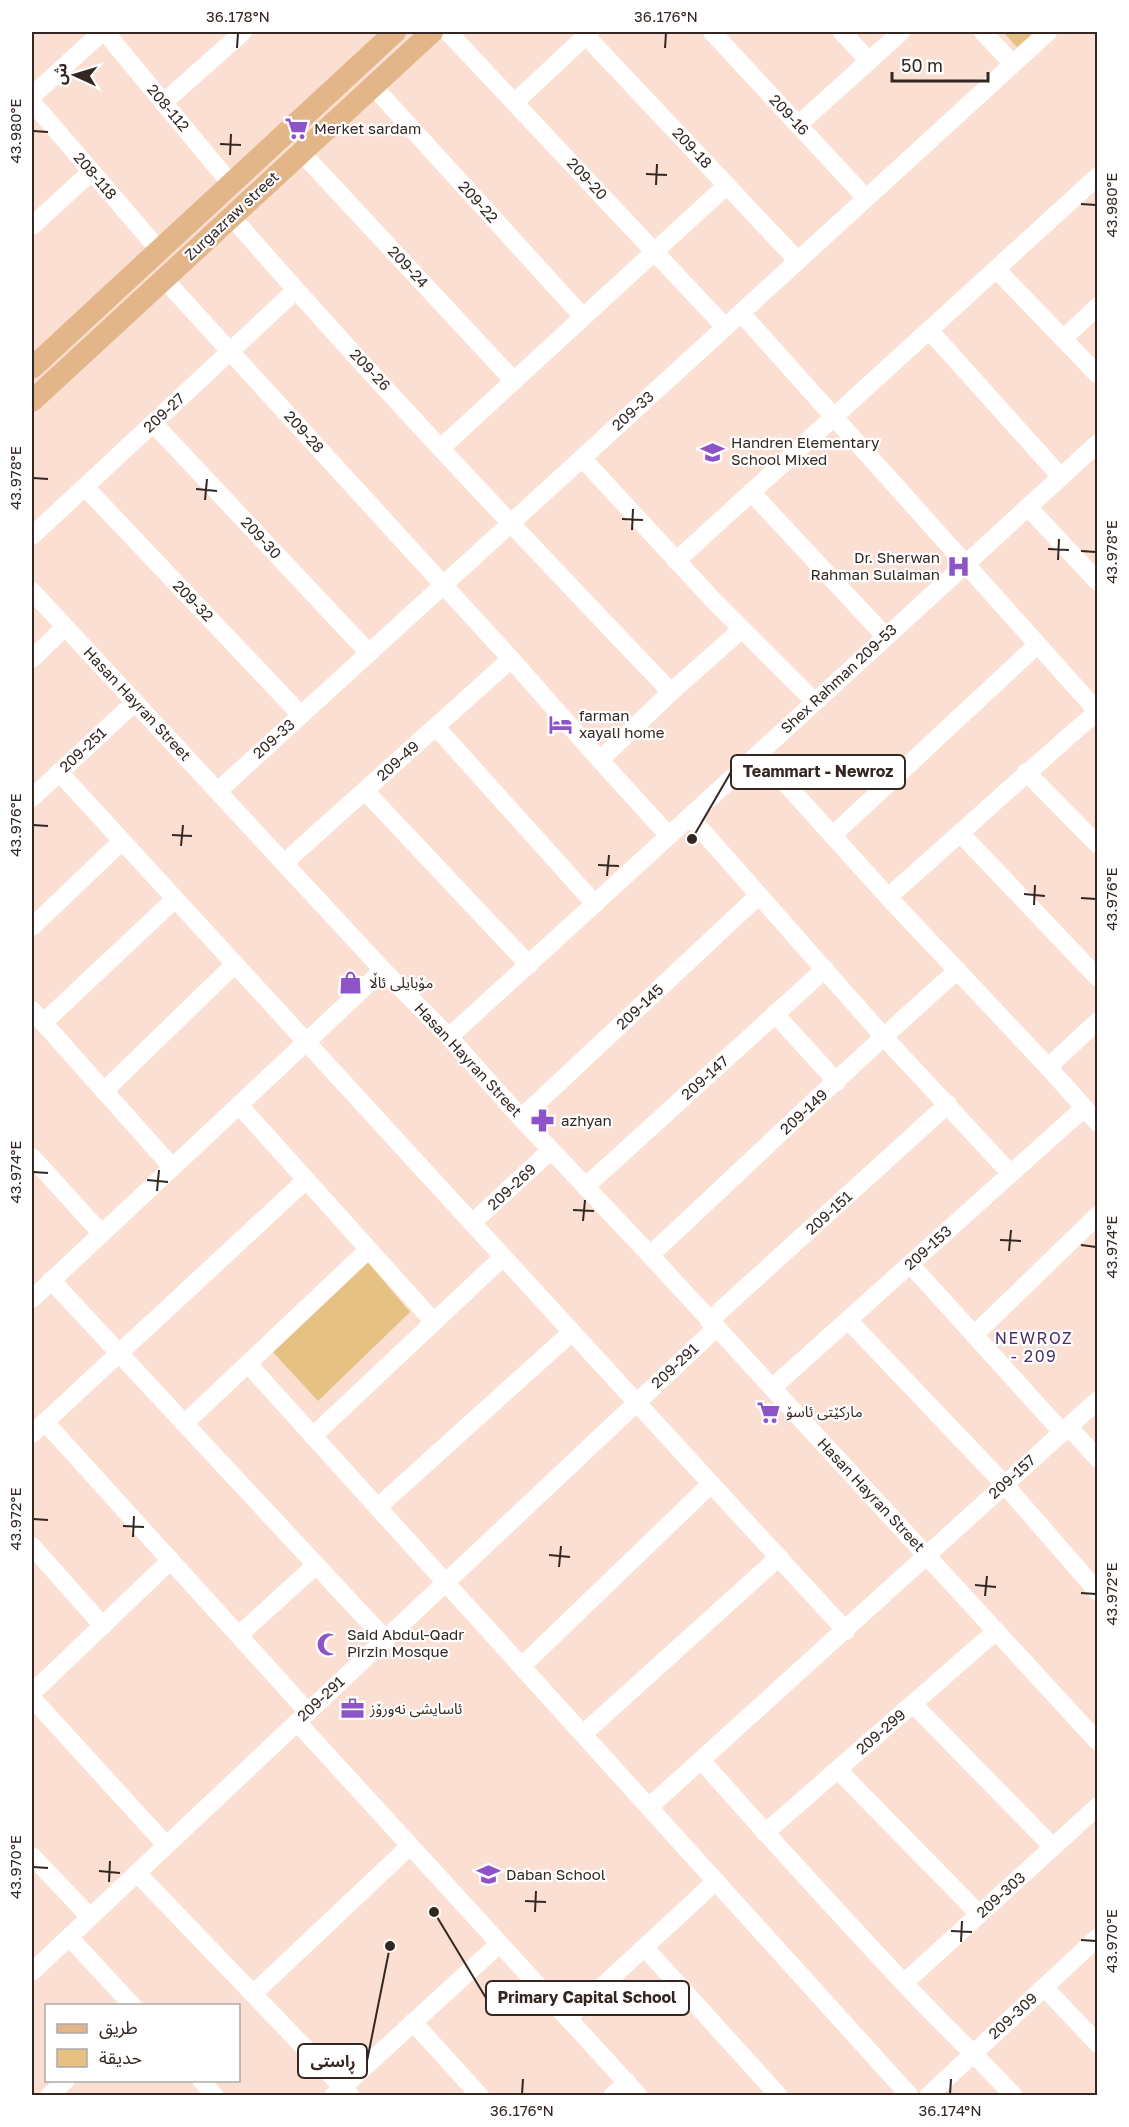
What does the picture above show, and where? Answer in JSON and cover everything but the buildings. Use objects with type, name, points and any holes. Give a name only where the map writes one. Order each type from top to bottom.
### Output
[{"type":"main road","name":"Zurgazraw street","points":[[32,401],[432,32]]},
{"type":"main road","name":"Zurgazraw street","points":[[32,368],[389,37]]},
{"type":"main road","points":[[389,37],[399,61]]},
{"type":"street","points":[[32,96],[103,32]]},
{"type":"street","name":"208-112","points":[[103,32],[231,184]]},
{"type":"street","name":"209-20","points":[[448,32],[725,327]]},
{"type":"street","name":"209-16","points":[[712,32],[866,198]]},
{"type":"street","points":[[842,32],[869,61]]},
{"type":"street","points":[[798,125],[901,32]]},
{"type":"street","points":[[983,32],[1013,64]]},
{"type":"street","name":"209-33","points":[[218,791],[1048,32]]},
{"type":"street","points":[[163,103],[236,34]]},
{"type":"street","points":[[515,102],[588,34]]},
{"type":"street","name":"209-18","points":[[588,34],[798,261]]},
{"type":"street","name":"209-22","points":[[373,86],[584,317]]},
{"type":"street","name":"208-118","points":[[32,102],[159,250]]},
{"type":"street","name":"209-24","points":[[301,152],[514,381]]},
{"type":"street","points":[[32,226],[91,172]]},
{"type":"street","points":[[676,561],[1098,176]]},
{"type":"street","points":[[442,447],[727,185]]},
{"type":"street","name":"209-26","points":[[231,216],[510,523],[671,692]]},
{"type":"street","points":[[996,268],[1098,375]]},
{"type":"street","name":"209-28","points":[[164,279],[511,659],[669,836]]},
{"type":"street","name":"209-27","points":[[32,536],[296,290]]},
{"type":"street","points":[[1063,339],[1098,306]]},
{"type":"street","points":[[741,313],[1097,711],[888,897]]},
{"type":"street","points":[[929,330],[1061,477]]},
{"type":"street","name":"209-30","points":[[153,423],[369,653]]},
{"type":"street","name":"Shex Rahman 209-53","points":[[449,1037],[1098,443]]},
{"type":"street","points":[[582,458],[676,561],[815,702]]},
{"type":"street","name":"209-32","points":[[84,487],[301,715]]},
{"type":"street","points":[[751,492],[885,636]]},
{"type":"street","points":[[1028,507],[1098,582]]},
{"type":"street","name":"Hasan Hayran Street","points":[[32,591],[383,970],[449,1037],[521,1118],[996,1631],[1093,1729]]},
{"type":"street","points":[[32,659],[65,627]]},
{"type":"street","points":[[600,760],[671,692],[742,629]]},
{"type":"street","points":[[833,835],[1037,645]]},
{"type":"street","name":"209-49","points":[[285,863],[511,659]]},
{"type":"street","name":"209-251","points":[[32,798],[135,702]]},
{"type":"street","points":[[436,727],[595,904]]},
{"type":"street","points":[[759,754],[1098,1123]]},
{"type":"street","points":[[59,772],[846,1630]]},
{"type":"street","points":[[1026,772],[1098,844]]},
{"type":"street","points":[[365,791],[529,965]]},
{"type":"street","points":[[690,817],[883,1036],[1011,1174]]},
{"type":"street","points":[[961,834],[1098,978]]},
{"type":"street","points":[[32,927],[122,841]]},
{"type":"street","name":"209-145","points":[[521,1118],[758,896]]},
{"type":"street","points":[[172,1167],[37,1016],[175,899]]},
{"type":"street","points":[[104,1091],[235,964]]},
{"type":"street","name":"209-147","points":[[585,1187],[825,969]]},
{"type":"street","points":[[32,1299],[383,970]]},
{"type":"street","name":"209-149","points":[[650,1255],[837,1082],[883,1036],[958,970]]},
{"type":"street","points":[[775,1014],[837,1082]]},
{"type":"street","points":[[1048,1067],[1098,1021]]},
{"type":"street","points":[[239,1104],[434,1322]]},
{"type":"street","name":"209-151","points":[[712,1324],[948,1104]]},
{"type":"street","name":"209-153","points":[[771,1388],[1084,1108]]},
{"type":"street","name":"209-269","points":[[472,1223],[551,1150]]},
{"type":"street","points":[[32,1157],[101,1233]]},
{"type":"street","points":[[306,1180],[38,1428],[171,1560],[239,1635],[303,1717],[410,1846],[633,2089],[612,2096]]},
{"type":"street","points":[[974,1335],[1098,1215]]},
{"type":"street","points":[[185,1423],[368,1250]]},
{"type":"street","points":[[313,1436],[503,1257]]},
{"type":"street","points":[[910,1264],[974,1335],[1065,1429],[1098,1459]]},
{"type":"street","points":[[51,1280],[385,1640]]},
{"type":"street","points":[[848,1320],[1004,1484],[1098,1592]]},
{"type":"street","name":"209-291","points":[[32,1972],[636,1402],[712,1324]]},
{"type":"street","points":[[378,1507],[572,1332]]},
{"type":"street","points":[[248,1364],[910,2096]]},
{"type":"street","name":"209-157","points":[[649,1807],[1098,1400]]},
{"type":"street","points":[[522,1666],[711,1484]]},
{"type":"street","points":[[32,1546],[103,1626]]},
{"type":"street","points":[[583,1734],[778,1557]]},
{"type":"street","points":[[32,1692],[171,1560]]},
{"type":"street","points":[[239,1635],[316,1564]]},
{"type":"street","name":"209-299","points":[[765,1833],[996,1631]]},
{"type":"street","points":[[32,1698],[166,1845]]},
{"type":"street","points":[[914,1704],[1053,1847]]},
{"type":"street","points":[[701,1760],[765,1833],[904,1983],[974,2052],[1014,2096]]},
{"type":"street","points":[[838,1770],[979,1914]]},
{"type":"street","name":"209-303","points":[[904,1983],[1098,1806]]},
{"type":"street","points":[[254,1993],[410,1846]]},
{"type":"street","points":[[32,1856],[90,1917]]},
{"type":"street","points":[[137,1873],[254,1993],[342,2093],[413,2022],[499,1944]]},
{"type":"street","points":[[568,2018],[716,1881]]},
{"type":"street","points":[[69,1937],[131,2004]]},
{"type":"street","name":"209-309","points":[[928,2096],[1098,1937]]},
{"type":"street","points":[[645,1947],[779,2096]]},
{"type":"street","points":[[1044,1987],[1098,2044]]},
{"type":"street","points":[[413,2022],[480,2096]]},
{"type":"street","points":[[49,2096],[64,2082]]},
{"type":"green space","points":[[1003,32],[1035,32],[1017,47]]},
{"type":"green space","points":[[365,1259],[410,1312],[318,1401],[269,1348]]},
{"type":"place","name":"Merket sardam","points":[[296,129]]},
{"type":"place","name":"Handren Elementary School Mixed","points":[[713,452]]},
{"type":"place","name":"Dr. Sherwan Rahman Sulaiman","points":[[958,567]]},
{"type":"place","name":"farman xayali home","points":[[561,725]]},
{"type":"place","name":"Teammart - Newroz","points":[[692,839]]},
{"type":"place","name":"مۆبایلی ئاڵا","points":[[351,983]]},
{"type":"place","name":"azhyan","points":[[543,1121]]},
{"type":"place","name":"مارکێتی ئاسۆ","points":[[768,1412]]},
{"type":"place","name":"Said Abdul-Qadr Pirzin Mosque","points":[[329,1644]]},
{"type":"place","name":"ئاسایشی نەورۆز","points":[[352,1709]]},
{"type":"place","name":"Daban School","points":[[488,1875]]},
{"type":"place","name":"Primary Capital School","points":[[434,1912]]},
{"type":"place","name":"ڕاستی","points":[[390,1946]]},
{"type":"district","name":"NEWROZ - 209","points":[[1034,1347]]}]
